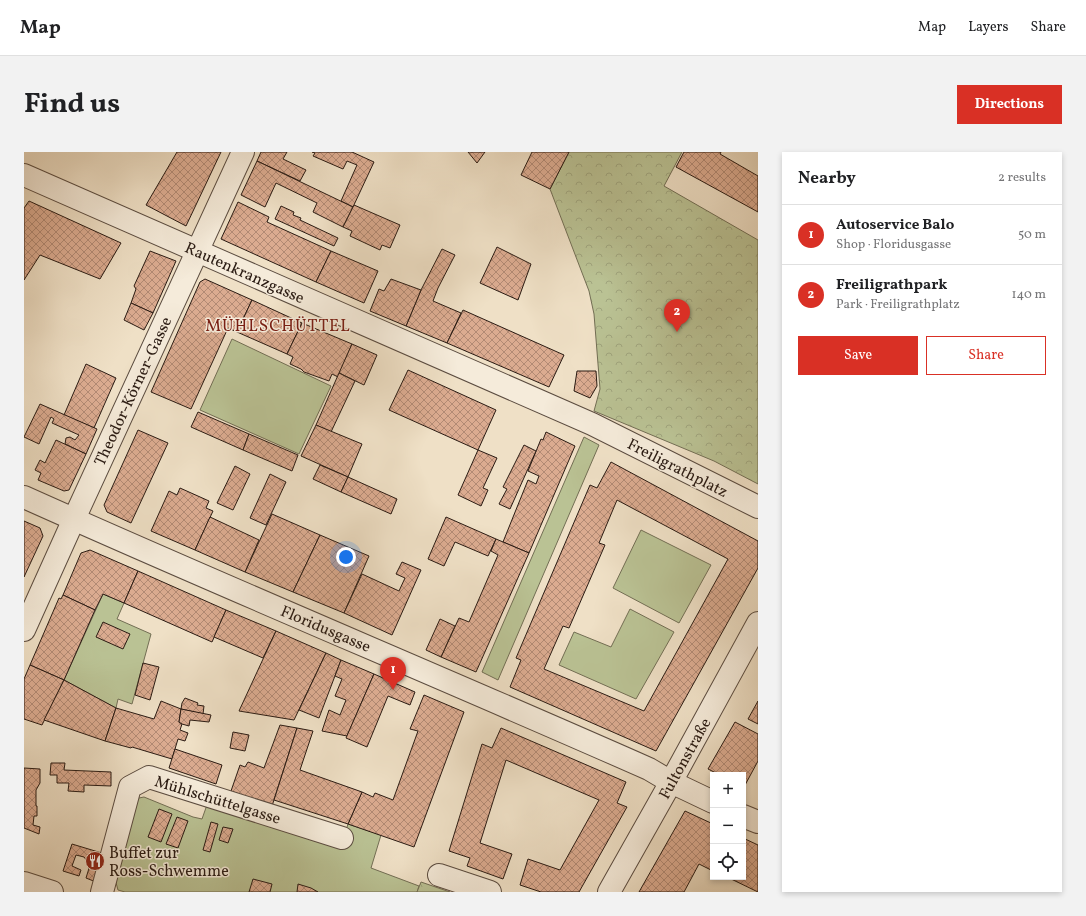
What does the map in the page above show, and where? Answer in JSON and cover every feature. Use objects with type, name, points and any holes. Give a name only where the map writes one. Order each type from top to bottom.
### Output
[{"type":"street","name":"Theodor-Körner-Gasse","points":[[24,630],[196,251],[243,152]]},
{"type":"street","name":"Rautenkranzgasse","points":[[24,176],[598,427]]},
{"type":"street","name":"Freiligrathplatz","points":[[598,427],[758,507]]},
{"type":"street","name":"Floridusgasse","points":[[24,497],[649,769],[671,782],[710,801]]},
{"type":"street","name":"Fultonstraße","points":[[608,892],[671,782],[758,623]]},
{"type":"street","name":"Mühlschüttelgasse","points":[[102,892],[130,786],[149,777],[342,838]]},
{"type":"street","points":[[746,817],[758,822]]},
{"type":"street","points":[[440,875],[490,892]]},
{"type":"street","points":[[24,883],[52,892]]},
{"type":"green space","points":[[569,152],[682,152],[664,186],[758,240],[758,484],[714,461],[594,411],[600,389],[594,314],[589,291],[550,189]]},
{"type":"green space","points":[[232,339],[331,386],[299,454],[200,410]]},
{"type":"green space","points":[[584,437],[599,445],[498,680],[482,672]]},
{"type":"green space","points":[[641,530],[711,565],[679,623],[613,588]]},
{"type":"green space","points":[[103,594],[124,603],[117,619],[151,634],[132,704],[118,699],[116,708],[64,680]]},
{"type":"green space","points":[[630,609],[674,632],[636,699],[559,665],[574,632],[611,647]]},
{"type":"green space","points":[[144,797],[193,817],[202,819],[208,802],[342,842],[348,824],[381,835],[371,868],[419,886],[417,892],[125,892],[118,890],[112,868],[134,799]]},
{"type":"green space","points":[[421,882],[450,892],[417,892]]},
{"type":"building","points":[[177,152],[221,152],[186,226],[146,205]]},
{"type":"building","points":[[261,152],[287,152],[283,159],[306,170],[300,181],[257,161]]},
{"type":"building","points":[[312,152],[352,152],[374,162],[353,207],[341,201],[357,165],[347,161],[343,169],[313,156],[315,153]]},
{"type":"building","points":[[468,152],[485,152],[477,163]]},
{"type":"building","points":[[532,152],[569,152],[550,189],[521,175]]},
{"type":"building","points":[[684,152],[721,152],[720,154],[758,176],[758,212],[676,167]]},
{"type":"building","points":[[257,161],[353,207],[343,227],[313,212],[317,203],[276,183],[265,207],[241,195]]},
{"type":"building","points":[[29,201],[121,243],[100,279],[40,255],[24,280],[24,208]]},
{"type":"building","points":[[238,202],[269,217],[267,222],[331,251],[316,282],[221,239]]},
{"type":"building","points":[[354,205],[400,225],[390,248],[382,245],[380,250],[350,236],[352,231],[343,227]]},
{"type":"building","points":[[281,206],[294,212],[293,215],[301,218],[300,220],[338,238],[334,246],[275,219]]},
{"type":"building","points":[[497,247],[531,264],[518,300],[480,283]]},
{"type":"building","points":[[442,249],[455,255],[433,301],[461,313],[447,343],[406,326],[421,290]]},
{"type":"building","points":[[150,251],[176,261],[153,313],[131,303],[136,289],[134,286]]},
{"type":"building","points":[[331,251],[378,271],[364,303],[316,282]]},
{"type":"building","points":[[205,279],[252,300],[237,332],[228,328],[191,409],[151,392],[200,282]]},
{"type":"building","points":[[391,279],[421,290],[406,326],[370,311],[379,289],[384,291]]},
{"type":"building","points":[[252,300],[302,323],[287,354],[237,332]]},
{"type":"building","points":[[131,303],[153,313],[144,330],[124,320]]},
{"type":"building","points":[[463,310],[564,355],[549,387],[447,343]]},
{"type":"building","points":[[302,323],[352,344],[338,377],[332,374],[329,381],[304,372],[290,364],[293,357],[287,354]]},
{"type":"building","points":[[352,344],[377,355],[364,385],[339,373]]},
{"type":"building","points":[[86,364],[116,378],[94,428],[64,415]]},
{"type":"building","points":[[408,370],[496,410],[478,450],[389,410]]},
{"type":"building","points":[[577,371],[596,371],[597,386],[590,398],[574,391]]},
{"type":"building","points":[[339,373],[355,381],[331,432],[316,425]]},
{"type":"building","points":[[40,404],[97,429],[86,454],[65,444],[66,438],[70,437],[75,440],[79,435],[52,423],[54,419],[51,417],[39,444],[24,437]]},
{"type":"building","points":[[198,412],[249,434],[243,450],[191,427]]},
{"type":"building","points":[[316,425],[362,444],[348,477],[301,456]]},
{"type":"building","points":[[138,430],[168,443],[131,523],[107,512],[104,505]]},
{"type":"building","points":[[546,432],[575,446],[529,553],[503,542],[528,480],[536,484],[539,476],[528,471],[541,439],[543,440]]},
{"type":"building","points":[[249,434],[298,455],[292,471],[243,450]]},
{"type":"building","points":[[56,440],[86,454],[69,490],[64,491],[38,480],[41,473],[35,470],[40,460],[45,463]]},
{"type":"building","points":[[524,445],[536,451],[510,509],[499,504],[507,489],[503,487]]},
{"type":"building","points":[[478,450],[497,458],[483,488],[488,490],[481,506],[458,495]]},
{"type":"building","points":[[611,462],[758,541],[758,568],[656,751],[510,687],[521,660],[516,658],[590,485],[597,488]],"holes":[[[617,500],[728,559],[644,711],[544,669],[563,626],[569,628],[605,545],[599,543]]]},
{"type":"building","points":[[320,465],[348,477],[341,492],[313,479]]},
{"type":"building","points":[[235,466],[250,474],[233,510],[217,503]]},
{"type":"building","points":[[270,474],[286,482],[266,525],[250,518]]},
{"type":"building","points":[[348,477],[397,499],[391,514],[341,492]]},
{"type":"building","points":[[180,488],[209,501],[206,508],[213,511],[195,550],[151,531],[169,491],[177,495]]},
{"type":"building","points":[[272,514],[320,535],[293,592],[245,572]]},
{"type":"building","points":[[210,517],[259,540],[245,572],[195,550]]},
{"type":"building","points":[[446,517],[496,539],[488,556],[455,542],[444,566],[428,559]]},
{"type":"building","points":[[24,521],[40,528],[43,536],[24,577]]},
{"type":"building","points":[[320,535],[369,556],[344,613],[293,592]]},
{"type":"building","points":[[496,539],[529,553],[476,672],[441,657],[459,618],[469,622],[498,555],[491,551]]},
{"type":"building","points":[[90,550],[138,571],[124,603],[103,594],[95,610],[63,595],[81,553]]},
{"type":"building","points":[[402,562],[421,570],[392,635],[344,613],[362,574],[399,591],[405,578],[396,574]]},
{"type":"building","points":[[138,571],[226,610],[212,642],[124,603]]},
{"type":"building","points":[[63,595],[95,610],[64,680],[30,665],[59,598],[61,599]]},
{"type":"building","points":[[226,610],[276,631],[263,658],[214,637]]},
{"type":"building","points":[[440,619],[455,626],[441,657],[426,650]]},
{"type":"building","points":[[103,622],[130,634],[123,649],[96,637]]},
{"type":"building","points":[[276,631],[326,653],[294,720],[239,711]]},
{"type":"building","points":[[326,653],[341,660],[319,718],[299,710]]},
{"type":"building","points":[[341,660],[374,674],[347,736],[322,731],[329,710],[340,715],[346,700],[335,696],[342,679],[335,676]]},
{"type":"building","points":[[143,663],[159,667],[150,700],[135,695]]},
{"type":"building","points":[[30,665],[64,680],[42,725],[24,719],[24,679]]},
{"type":"building","points":[[374,674],[415,692],[410,705],[388,696],[367,747],[346,738]]},
{"type":"building","points":[[64,680],[116,708],[105,741],[44,720]]},
{"type":"building","points":[[424,695],[464,712],[414,847],[348,824],[362,792],[373,797],[375,793],[393,800],[418,731],[410,729]]},
{"type":"building","points":[[185,698],[198,703],[197,705],[204,706],[203,714],[181,709]]},
{"type":"building","points":[[161,701],[181,709],[179,722],[182,724],[180,730],[188,733],[185,741],[178,739],[172,759],[132,747],[105,741],[116,708],[154,719]]},
{"type":"building","points":[[758,701],[758,724],[748,719]]},
{"type":"building","points":[[181,709],[211,715],[209,722],[190,720],[189,726],[182,724],[179,722]]},
{"type":"building","points":[[735,722],[758,734],[758,761],[746,783],[746,772],[714,772],[708,769]]},
{"type":"building","points":[[280,725],[297,728],[272,806],[231,791],[240,765],[245,767],[248,762],[264,768]]},
{"type":"building","points":[[297,728],[313,731],[300,770],[362,792],[348,824],[274,800]]},
{"type":"building","points":[[501,728],[626,782],[617,803],[627,807],[579,892],[541,892],[520,885],[528,859],[560,870],[599,800],[506,760],[480,843],[512,854],[503,879],[467,866],[470,858],[449,851],[482,744],[492,748]]},
{"type":"building","points":[[233,732],[249,735],[245,751],[230,748]]},
{"type":"building","points":[[175,749],[222,765],[216,784],[169,768]]},
{"type":"building","points":[[51,763],[65,763],[64,770],[111,772],[111,786],[84,785],[84,792],[68,791],[69,783],[57,783],[57,775],[50,775]]},
{"type":"building","points":[[24,768],[40,769],[40,783],[36,790],[37,816],[34,816],[33,825],[40,827],[39,834],[24,828]]},
{"type":"building","points":[[159,809],[172,814],[161,842],[148,837]]},
{"type":"building","points":[[685,811],[710,823],[710,870],[699,864],[684,892],[639,892]]},
{"type":"building","points":[[177,817],[188,821],[178,848],[166,844]]},
{"type":"building","points":[[211,822],[218,824],[210,852],[203,850]]},
{"type":"building","points":[[223,827],[233,829],[228,843],[219,840]]},
{"type":"building","points":[[746,839],[758,845],[758,892],[733,880],[746,880]]},
{"type":"building","name":"Buffet zur Ross-Schwemme","points":[[72,844],[105,854],[96,882],[86,878],[90,865],[84,857],[76,855],[72,866],[81,870],[79,876],[63,871]]},
{"type":"building","points":[[253,879],[272,884],[270,892],[249,892]]},
{"type":"building","points":[[298,884],[311,888],[318,892],[297,892]]},
{"type":"place","name":"Freiligrathpark","points":[[677,332]]},
{"type":"place","name":"Autoservice Balo","points":[[393,690]]},
{"type":"place","name":"Buffet zur Ross-Schwemme","points":[[95,861]]},
{"type":"district","name":"MÜHLSCHÜTTEL","points":[[278,325]]}]
